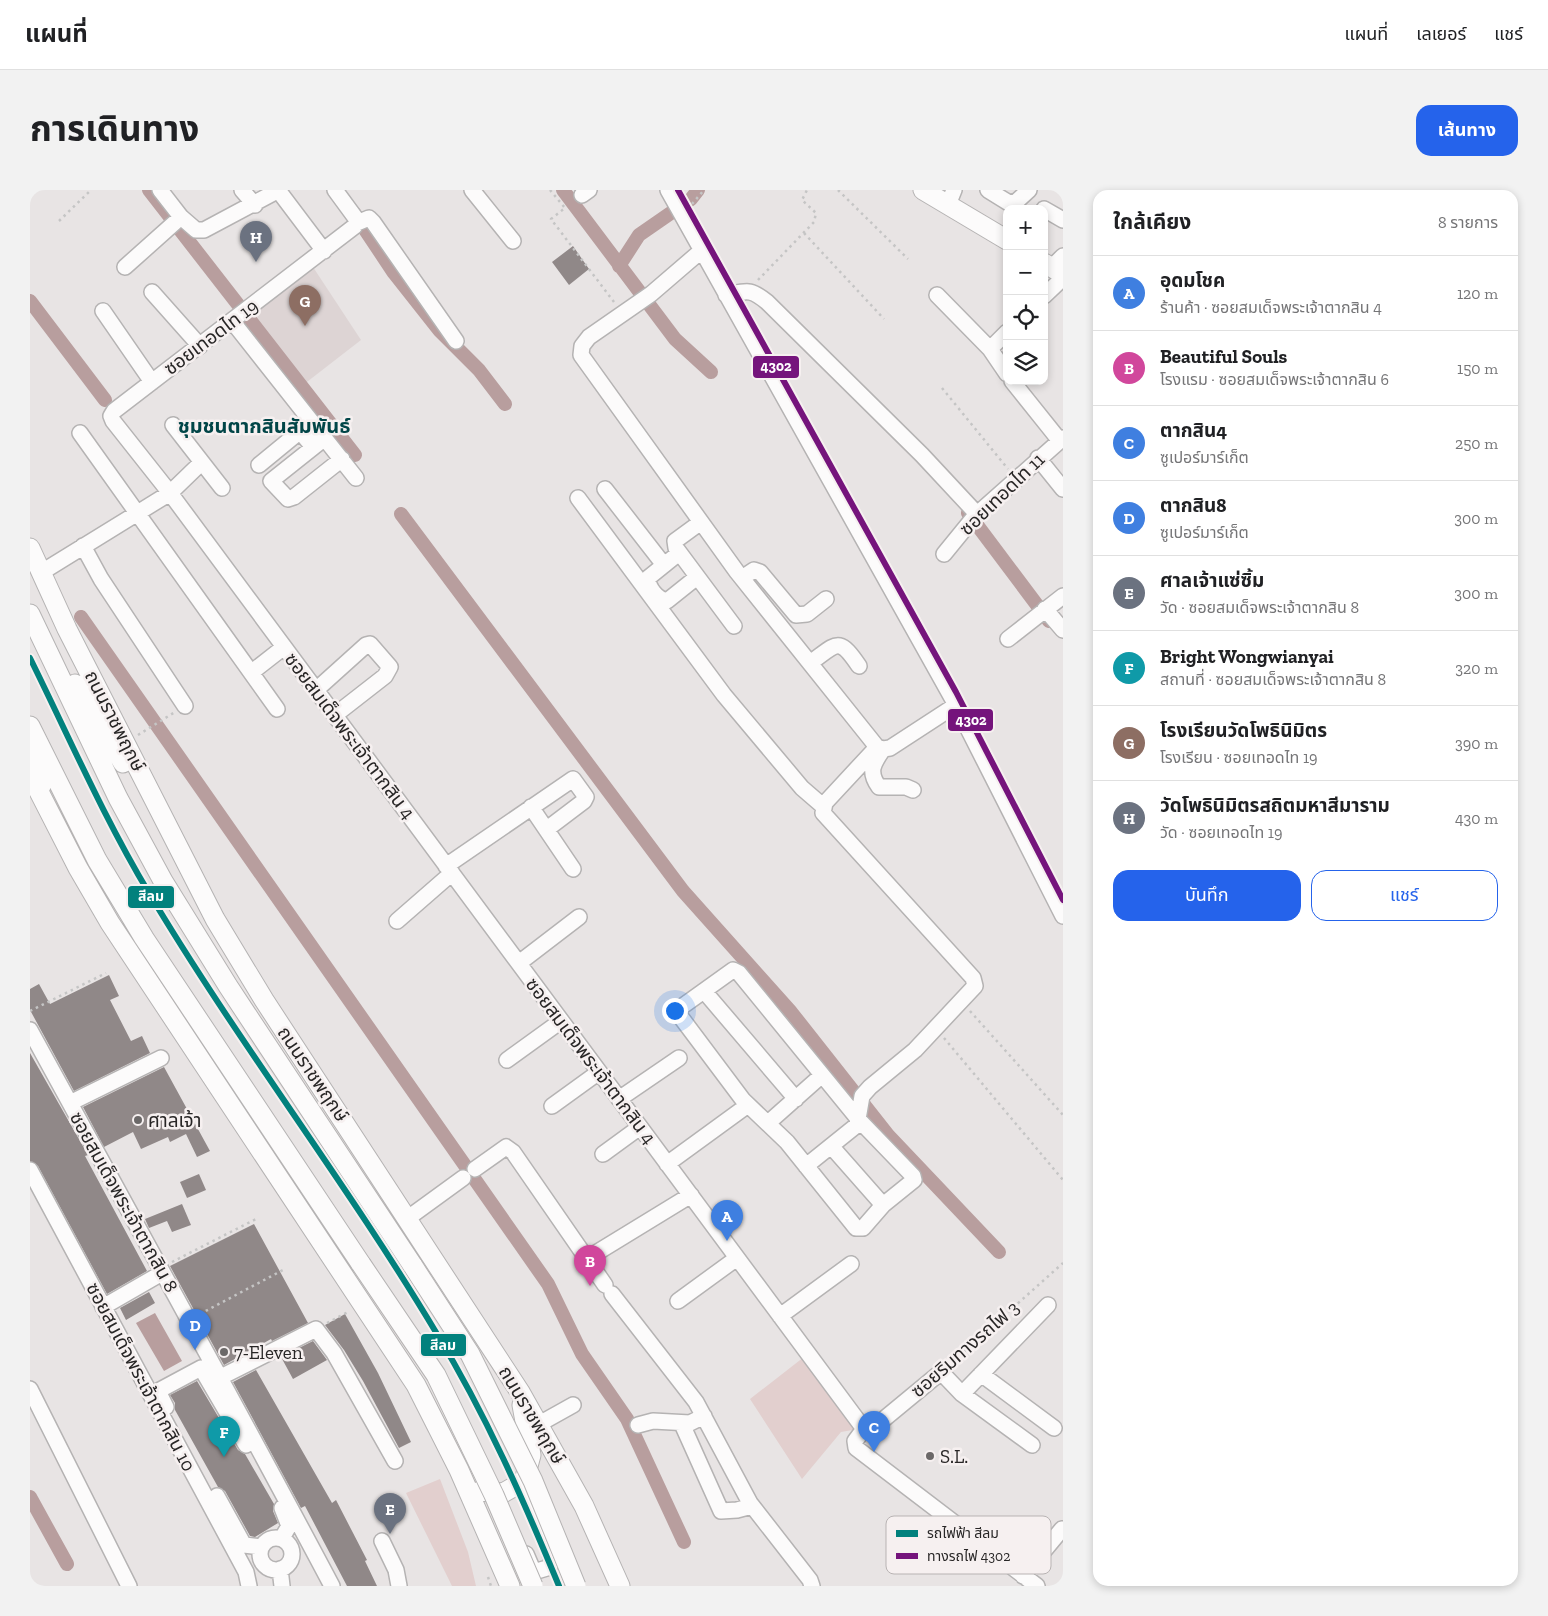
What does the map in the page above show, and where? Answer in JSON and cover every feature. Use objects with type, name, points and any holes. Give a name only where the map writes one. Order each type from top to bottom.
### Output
[{"type":"main road","points":[[923,190],[951,198],[1003,237]]},
{"type":"main road","name":"ถนนราชพฤกษ์","points":[[30,548],[188,869],[238,959],[520,1392],[588,1514],[620,1586]]},
{"type":"main road","points":[[30,612],[188,869]]},
{"type":"main road","name":"ถนนราชพฤกษ์","points":[[30,612],[118,798],[163,882],[228,986],[470,1354],[533,1481],[576,1586]]},
{"type":"main road","points":[[30,726],[97,860],[144,938],[436,1375],[494,1496],[533,1586]]},
{"type":"main road","points":[[30,756],[52,818]]},
{"type":"main road","points":[[30,774],[78,868],[110,923],[416,1385],[459,1470],[510,1586]]},
{"type":"main road","points":[[459,1470],[476,1490],[503,1493],[524,1481],[531,1455],[520,1392]]},
{"type":"main road","points":[[492,1583],[499,1559]]},
{"type":"street","points":[[160,190],[177,221],[196,230],[204,230],[255,205],[278,190],[324,251]]},
{"type":"street","points":[[242,190],[255,205]]},
{"type":"street","points":[[335,190],[357,220],[362,221],[369,218],[374,222],[456,341]]},
{"type":"street","points":[[472,190],[513,241]]},
{"type":"street","points":[[988,190],[1009,203],[1017,201],[1029,190]]},
{"type":"street","points":[[671,196],[686,212],[701,251],[956,705],[1063,916]]},
{"type":"street","points":[[1048,212],[1063,220]]},
{"type":"street","points":[[125,267],[177,221]]},
{"type":"street","name":"ซอยเทอดไท 19","points":[[170,493],[111,416],[114,411],[251,308],[362,221]]},
{"type":"street","points":[[701,251],[638,304],[589,337],[582,346],[581,356],[742,578],[880,748]]},
{"type":"street","points":[[1044,295],[1057,267]]},
{"type":"street","points":[[726,295],[748,291],[756,293],[767,302],[922,455],[974,518]]},
{"type":"street","points":[[152,292],[200,346]]},
{"type":"street","points":[[938,295],[990,349],[1003,368]]},
{"type":"street","points":[[103,311],[152,382]]},
{"type":"street","points":[[235,319],[319,443]]},
{"type":"street","points":[[990,349],[1003,336]]},
{"type":"street","points":[[1015,385],[1061,439]]},
{"type":"street","points":[[173,425],[222,488]]},
{"type":"street","points":[[80,433],[277,709]]},
{"type":"street","points":[[342,459],[288,499],[256,461],[298,433],[319,443],[342,459],[356,478]]},
{"type":"street","name":"ซอยเทอดไท 11","points":[[944,554],[974,518],[1061,439]]},
{"type":"street","points":[[271,481],[319,443]]},
{"type":"street","points":[[1038,458],[1063,490]]},
{"type":"street","points":[[42,572],[170,493],[201,463]]},
{"type":"street","points":[[605,489],[664,565]]},
{"type":"street","name":"ซอยสมเด็จพระเจ้าตากสิน 4","points":[[170,493],[864,1428]]},
{"type":"street","points":[[578,498],[724,695],[802,788],[824,807]]},
{"type":"street","points":[[701,522],[675,541],[679,553],[734,626]]},
{"type":"street","points":[[83,546],[100,579],[185,706]]},
{"type":"street","points":[[679,553],[648,578],[652,590],[662,600],[668,601],[697,577]]},
{"type":"street","points":[[742,578],[754,570],[760,572],[796,615],[807,614],[826,599]]},
{"type":"street","points":[[1008,639],[1063,596]]},
{"type":"street","points":[[1043,611],[1063,630]]},
{"type":"street","points":[[316,690],[366,645],[370,644],[390,667],[385,676],[335,716]]},
{"type":"street","points":[[810,663],[834,646],[841,645],[846,648],[859,666]]},
{"type":"street","points":[[252,672],[284,647]]},
{"type":"street","points":[[806,1166],[856,1125],[860,1107],[975,986],[973,978],[823,814],[825,803],[880,748],[890,748],[956,705]]},
{"type":"street","points":[[880,748],[872,766],[872,778],[879,787],[906,787],[913,790]]},
{"type":"street","points":[[397,921],[449,869],[573,779],[586,797],[584,801],[547,829]]},
{"type":"street","points":[[532,807],[573,869]]},
{"type":"street","points":[[519,964],[579,917]]},
{"type":"street","points":[[733,970],[739,972],[821,1076],[860,1107],[910,1172],[914,1180],[883,1205],[863,1228],[856,1228],[787,1142],[748,1105],[680,1016],[680,1008],[704,991],[733,970]]},
{"type":"street","points":[[704,991],[796,1099]]},
{"type":"street","points":[[507,1060],[561,1021]]},
{"type":"street","name":"ซอยสมเด็จพระเจ้าตากสิน 8","points":[[30,1030],[221,1377],[332,1586]]},
{"type":"street","points":[[70,1103],[161,1058]]},
{"type":"street","points":[[619,1099],[678,1058]]},
{"type":"street","points":[[552,1106],[599,1072]]},
{"type":"street","points":[[768,1123],[821,1076]]},
{"type":"street","points":[[667,1164],[748,1105]]},
{"type":"street","points":[[602,1154],[640,1127]]},
{"type":"street","points":[[831,1146],[883,1205]]},
{"type":"street","points":[[475,1169],[506,1147],[512,1152],[588,1258],[608,1290],[696,1402],[752,1506],[810,1580],[812,1586]]},
{"type":"street","name":"ซอยสมเด็จพระเจ้าตากสิน 10","points":[[30,1170],[246,1572],[249,1586]]},
{"type":"street","points":[[408,1218],[463,1178]]},
{"type":"street","points":[[588,1258],[691,1195]]},
{"type":"street","points":[[678,1302],[737,1258]]},
{"type":"street","points":[[780,1316],[851,1264]]},
{"type":"street","points":[[103,1307],[161,1271]]},
{"type":"street","points":[[962,1394],[1048,1305]]},
{"type":"street","points":[[221,1377],[316,1328],[334,1354],[395,1461]]},
{"type":"street","points":[[261,1547],[248,1547],[242,1542],[159,1393],[162,1389],[197,1369],[204,1371],[288,1518],[288,1529],[282,1538]]},
{"type":"street","points":[[941,1372],[962,1394],[1032,1445]]},
{"type":"street","name":"ซอยริมทางรถไฟ 3","points":[[864,1428],[878,1424],[941,1372]]},
{"type":"street","points":[[981,1374],[1054,1428]]},
{"type":"street","points":[[30,1389],[129,1586]]},
{"type":"street","points":[[539,1424],[573,1405]]},
{"type":"street","points":[[638,1425],[653,1421],[690,1423],[704,1416]]},
{"type":"street","points":[[682,1424],[722,1511],[752,1506]]},
{"type":"street","points":[[864,1428],[855,1441],[856,1448],[945,1516]]},
{"type":"street","points":[[489,1492],[499,1497],[504,1505],[532,1568],[538,1571],[547,1568],[552,1562],[549,1548],[525,1491],[524,1481]]},
{"type":"street","points":[[1051,1542],[1062,1529]]},
{"type":"street","points":[[282,1538],[289,1543],[293,1553],[290,1563],[280,1569],[271,1569],[263,1563],[261,1547],[268,1539],[282,1538]]},
{"type":"street","points":[[382,1541],[396,1570],[399,1586]]},
{"type":"street","points":[[280,1569],[282,1586]]},
{"type":"street","points":[[1020,1574],[1036,1586]]},
{"type":"path","points":[[59,221],[91,190]]},
{"type":"path","points":[[550,190],[565,208],[551,219],[623,314]]},
{"type":"path","points":[[686,212],[704,190]]},
{"type":"path","points":[[748,291],[816,218],[816,213],[807,207],[802,200],[807,190]]},
{"type":"path","points":[[838,190],[908,259]]},
{"type":"path","points":[[804,233],[884,319]]},
{"type":"path","points":[[942,388],[1016,478]]},
{"type":"path","points":[[138,735],[161,721]]},
{"type":"path","points":[[30,1011],[106,973]]},
{"type":"path","points":[[961,1000],[1063,1115]]},
{"type":"path","points":[[936,1029],[1063,1180]]},
{"type":"path","points":[[161,1271],[256,1219]]},
{"type":"path","name":"ซอยริมทางรถไฟ 3","points":[[941,1372],[1063,1263]]},
{"type":"path","points":[[188,1320],[283,1270]]},
{"type":"path","points":[[316,1328],[352,1310]]},
{"type":"path","points":[[428,1344],[443,1334]]},
{"type":"shaded area","points":[[311,264],[361,340],[303,385],[249,312]]},
{"type":"shaded area","points":[[155,1313],[182,1361],[164,1371],[136,1323]]},
{"type":"shaded area","points":[[804,1357],[858,1429],[841,1432],[802,1479],[750,1399]]},
{"type":"shaded area","points":[[440,1479],[468,1552],[476,1586],[452,1586],[406,1493]]},
{"type":"building","points":[[573,246],[589,269],[569,285],[552,262]]},
{"type":"building","points":[[109,975],[119,996],[110,1000],[131,1041],[142,1036],[150,1053],[74,1091],[30,1010],[30,989],[39,984],[50,1004]]},
{"type":"building","points":[[30,1053],[88,1155],[85,1156],[147,1271],[107,1294],[38,1166],[30,1161]]},
{"type":"building","points":[[164,1067],[210,1151],[197,1157],[186,1134],[170,1142],[168,1137],[141,1149],[133,1132],[104,1147],[83,1107]]},
{"type":"building","points":[[199,1174],[206,1190],[187,1198],[180,1182]]},
{"type":"building","points":[[182,1204],[191,1225],[172,1232],[167,1221],[149,1228],[145,1219]]},
{"type":"building","points":[[254,1224],[308,1323],[272,1341],[271,1339],[224,1365],[170,1266]]},
{"type":"building","points":[[149,1292],[155,1303],[126,1320],[120,1308]]},
{"type":"building","points":[[345,1314],[378,1373],[411,1442],[399,1448],[363,1381],[344,1350],[325,1325]]},
{"type":"building","points":[[313,1341],[327,1360],[293,1379],[281,1357]]},
{"type":"building","points":[[256,1370],[332,1503],[336,1500],[367,1560],[365,1561],[377,1586],[347,1586],[305,1506],[301,1508],[233,1382]]},
{"type":"building","points":[[197,1381],[238,1450],[245,1454],[274,1504],[273,1511],[278,1523],[255,1537],[250,1536],[225,1491],[218,1487],[175,1410],[175,1403],[170,1395]]},
{"type":"waterway","points":[[149,190],[355,455]]},
{"type":"waterway","points":[[563,190],[675,339],[711,372]]},
{"type":"waterway","points":[[619,266],[639,235],[691,199],[698,190]]},
{"type":"waterway","points":[[354,213],[394,273],[439,330],[479,370],[505,404]]},
{"type":"waterway","points":[[30,301],[105,400]]},
{"type":"waterway","points":[[969,511],[968,513],[1049,621]]},
{"type":"waterway","points":[[401,514],[683,891],[791,1012],[888,1135],[999,1252]]},
{"type":"waterway","points":[[81,617],[548,1284],[582,1354],[627,1419],[684,1542]]},
{"type":"waterway","points":[[30,1497],[67,1564]]},
{"type":"metro line","name":"สีลม","points":[[30,658],[102,807],[149,893],[219,1004],[367,1223],[455,1365],[488,1426],[532,1521],[559,1586]]},
{"type":"rail line","name":"4302","points":[[678,190],[956,692],[1063,900]]},
{"type":"place","name":"วัดโพธินิมิตรสถิตมหาสีมาราม","points":[[256,262]]},
{"type":"place","name":"โรงเรียนวัดโพธินิมิตร","points":[[305,326]]},
{"type":"place","name":"ศาลเจ้า","points":[[138,1120]]},
{"type":"place","name":"อุดมโชค","points":[[727,1241]]},
{"type":"place","name":"Beautiful Souls","points":[[590,1286]]},
{"type":"place","name":"ตากสิน8","points":[[195,1350]]},
{"type":"place","name":"7-Eleven","points":[[224,1352]]},
{"type":"place","name":"ตากสิน4","points":[[874,1452]]},
{"type":"place","name":"S.L.","points":[[930,1456]]},
{"type":"place","name":"Bright Wongwianyai","points":[[224,1457]]},
{"type":"place","name":"ศาลเจ้าแซ่ซิ้ม","points":[[390,1534]]},
{"type":"district","name":"ชุมชนตากสินสัมพันธ์","points":[[264,426]]}]
